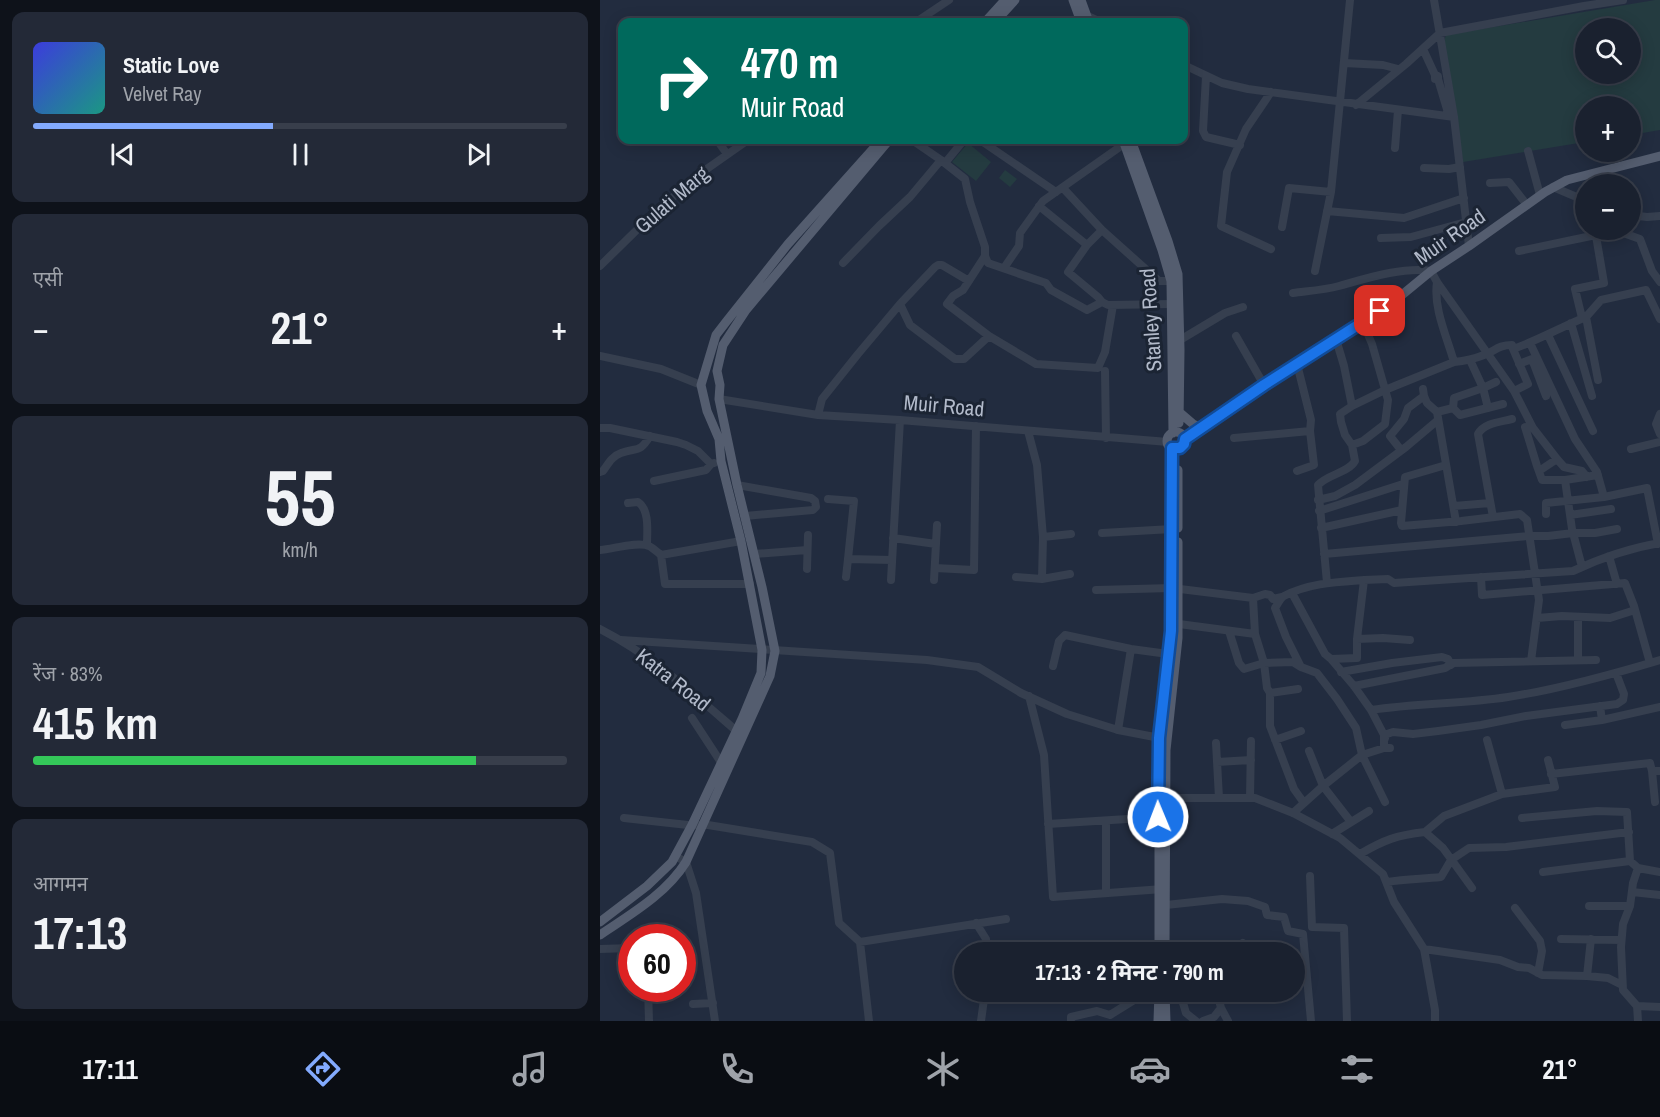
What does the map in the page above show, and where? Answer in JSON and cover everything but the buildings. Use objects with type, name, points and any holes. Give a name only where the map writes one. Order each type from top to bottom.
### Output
[{"type":"main road","points":[[989,18],[1005,0]]},
{"type":"main road","points":[[998,18],[1015,0]]},
{"type":"main road","points":[[1073,0],[1084,18]]},
{"type":"main road","points":[[1081,0],[1085,18]]},
{"type":"main road","points":[[600,935],[677,876],[686,861],[697,825],[739,733],[761,674],[762,650],[750,584],[721,461],[718,439],[705,405],[702,382],[716,335],[788,244],[877,144]]},
{"type":"main road","points":[[739,733],[770,676],[775,651],[720,403],[717,371],[723,345],[746,310],[886,144]]},
{"type":"main road","name":"Stanley Road","points":[[1127,144],[1171,280],[1179,435]]},
{"type":"main road","name":"Stanley Road","points":[[1127,144],[1174,257],[1179,283],[1179,435]]},
{"type":"main road","name":"Muir Road","points":[[1179,435],[1201,428],[1264,385],[1364,323],[1431,271],[1553,187],[1567,180],[1660,156]]},
{"type":"main road","points":[[702,382],[714,374],[718,378]]},
{"type":"main road","points":[[705,405],[709,409],[720,403]]},
{"type":"main road","points":[[1179,412],[1201,428]]},
{"type":"main road","points":[[1165,942],[1166,905],[1162,889],[1158,817],[1168,654],[1175,588],[1172,446],[1169,436],[1179,435],[1182,447],[1172,446]]},
{"type":"main road","points":[[1159,942],[1165,798],[1163,739],[1179,624],[1172,529],[1172,446]]},
{"type":"main road","points":[[600,922],[647,886],[672,861],[697,825]]},
{"type":"main road","points":[[1158,1021],[1161,1002]]},
{"type":"main road","points":[[1164,1002],[1166,1021]]},
{"type":"street","points":[[922,18],[949,0]]},
{"type":"street","points":[[1315,271],[1331,192],[1350,0]]},
{"type":"street","points":[[1434,0],[1440,33],[1439,76]]},
{"type":"street","points":[[1356,105],[1440,33],[1583,3],[1623,0]]},
{"type":"street","points":[[1423,48],[1439,76],[1451,117],[1460,168],[1469,246]]},
{"type":"street","points":[[1344,63],[1383,65],[1398,69]]},
{"type":"street","points":[[1188,67],[1222,83],[1356,105],[1451,117]]},
{"type":"street","points":[[1206,75],[1203,131],[1206,136],[1240,145]]},
{"type":"street","points":[[1271,92],[1246,129],[1227,172],[1221,226],[1271,249]]},
{"type":"street","points":[[1395,148],[1398,110]]},
{"type":"street","points":[[720,144],[727,154]]},
{"type":"street","name":"Gulati Marg","points":[[600,266],[650,217],[701,173],[742,144]]},
{"type":"street","points":[[918,144],[964,179],[988,262],[1046,283],[1052,290],[1087,310],[1102,302]]},
{"type":"street","points":[[843,263],[960,144]]},
{"type":"street","points":[[986,144],[1060,190],[1159,281],[1171,280]]},
{"type":"street","points":[[1004,268],[1019,246],[1020,233],[1039,206],[1122,144]]},
{"type":"street","points":[[1528,152],[1540,195]]},
{"type":"street","points":[[1424,168],[1460,168]]},
{"type":"street","points":[[1490,183],[1509,182],[1527,205]]},
{"type":"street","points":[[1553,187],[1575,196]]},
{"type":"street","points":[[1282,228],[1289,188],[1331,192]]},
{"type":"street","points":[[1328,211],[1404,218],[1464,198]]},
{"type":"street","points":[[1039,206],[1087,245]]},
{"type":"street","points":[[1641,216],[1660,216]]},
{"type":"street","points":[[1381,237],[1411,237],[1466,222]]},
{"type":"street","points":[[1102,230],[1087,245],[1068,272],[1108,305],[1172,304]]},
{"type":"street","points":[[1520,251],[1575,237]]},
{"type":"street","points":[[1597,240],[1604,283],[1575,289],[1598,380]]},
{"type":"street","points":[[1641,240],[1656,269],[1660,282]]},
{"type":"street","points":[[985,256],[963,290],[953,296],[947,304],[989,336],[1036,364],[1098,368],[1106,352],[1113,305]]},
{"type":"street","points":[[818,415],[822,399],[858,354],[900,304],[938,265],[969,281]]},
{"type":"street","points":[[1293,293],[1415,270],[1431,271],[1514,391],[1533,428],[1564,467],[1582,471],[1587,477]]},
{"type":"street","points":[[1437,282],[1439,311],[1454,362]]},
{"type":"street","points":[[1513,349],[1584,318],[1601,300],[1646,290],[1660,319]]},
{"type":"street","points":[[900,304],[910,326],[955,359],[964,359],[989,336]]},
{"type":"street","points":[[1180,340],[1225,314],[1243,307]]},
{"type":"street","points":[[1352,445],[1363,441],[1385,424],[1388,400],[1364,323]]},
{"type":"street","points":[[1571,323],[1592,396]]},
{"type":"street","points":[[1548,335],[1593,431]]},
{"type":"street","points":[[1236,336],[1264,385]]},
{"type":"street","points":[[1336,339],[1352,406]]},
{"type":"street","points":[[1530,343],[1575,439],[1598,475],[1604,497]]},
{"type":"street","points":[[1327,583],[1318,485],[1324,479],[1352,466],[1355,461],[1352,445],[1345,435],[1340,414],[1385,390],[1454,362],[1470,360],[1507,345],[1512,345],[1528,384],[1514,391]]},
{"type":"street","points":[[600,357],[661,369],[702,382]]},
{"type":"street","points":[[1519,364],[1532,359],[1546,396]]},
{"type":"street","points":[[1470,360],[1483,388],[1488,408]]},
{"type":"street","points":[[1297,471],[1314,465],[1311,420],[1298,364]]},
{"type":"street","points":[[1105,371],[1106,438]]},
{"type":"street","points":[[1453,408],[1454,398],[1496,382]]},
{"type":"street","points":[[1401,450],[1390,436],[1404,419],[1408,408],[1423,392],[1427,403],[1437,416],[1456,522]]},
{"type":"street","name":"Muir Road","points":[[720,403],[818,415],[976,426],[1172,446]]},
{"type":"street","points":[[1453,408],[1460,415],[1503,404]]},
{"type":"street","points":[[1318,500],[1335,496],[1355,485],[1401,450],[1437,416],[1453,408]]},
{"type":"street","points":[[1660,414],[1656,424],[1660,434]]},
{"type":"street","points":[[1493,518],[1478,434],[1481,429],[1512,419]]},
{"type":"street","points":[[891,580],[900,420]]},
{"type":"street","points":[[935,568],[974,570],[976,426]]},
{"type":"street","points":[[1525,427],[1542,480],[1565,480],[1598,475]]},
{"type":"street","points":[[600,428],[610,428],[686,445],[698,451],[711,465]]},
{"type":"street","points":[[1028,431],[1037,465],[1043,537],[1042,579]]},
{"type":"street","points":[[1234,438],[1310,431]]},
{"type":"street","points":[[600,472],[610,460],[620,453],[634,451],[644,446],[650,436]]},
{"type":"street","points":[[1631,449],[1660,442]]},
{"type":"street","points":[[1539,471],[1557,459]]},
{"type":"street","points":[[654,481],[700,472],[721,461]]},
{"type":"street","points":[[1446,465],[1404,477],[1402,526],[1520,514],[1527,520],[1539,590],[1538,618],[1531,661]]},
{"type":"street","points":[[1565,480],[1573,533],[1582,567]]},
{"type":"street","points":[[1319,512],[1403,484]]},
{"type":"street","points":[[737,485],[811,498],[815,501],[815,508],[811,511],[745,516]]},
{"type":"street","points":[[1096,590],[1175,588],[1253,598],[1265,594],[1270,595],[1273,599],[1327,583],[1388,579],[1394,583],[1574,571],[1609,556],[1644,545],[1659,543],[1647,488],[1604,497],[1546,502],[1546,514]]},
{"type":"street","points":[[828,499],[854,501],[846,577]]},
{"type":"street","points":[[628,503],[638,501],[644,506],[647,545]]},
{"type":"street","points":[[1454,506],[1490,503]]},
{"type":"street","points":[[1570,515],[1611,509]]},
{"type":"street","points":[[1321,528],[1402,510]]},
{"type":"street","points":[[934,580],[937,525]]},
{"type":"street","points":[[1324,555],[1528,536],[1595,533],[1617,528]]},
{"type":"street","points":[[1102,533],[1172,529]]},
{"type":"street","points":[[1043,537],[1071,534]]},
{"type":"street","points":[[807,569],[808,535]]},
{"type":"street","points":[[893,538],[936,544]]},
{"type":"street","points":[[600,550],[620,546],[647,545],[661,555],[741,541]]},
{"type":"street","points":[[754,554],[807,550]]},
{"type":"street","points":[[661,555],[665,584],[750,584]]},
{"type":"street","points":[[1609,556],[1617,584]]},
{"type":"street","points":[[849,559],[892,560]]},
{"type":"street","points":[[1016,577],[1042,579],[1070,574]]},
{"type":"street","points":[[1481,577],[1482,595],[1625,583],[1650,663]]},
{"type":"street","points":[[1331,659],[1357,658],[1364,580]]},
{"type":"street","points":[[1292,593],[1325,654],[1354,686],[1371,710],[1384,735],[1384,748],[1362,755],[1293,813]]},
{"type":"street","points":[[1282,597],[1275,608],[1301,667]]},
{"type":"street","points":[[1253,598],[1255,634],[1270,693],[1270,726],[1294,789],[1304,803]]},
{"type":"street","points":[[1538,618],[1610,618],[1635,610]]},
{"type":"street","points":[[1578,617],[1578,660]]},
{"type":"street","points":[[1179,624],[1255,634]]},
{"type":"street","name":"Katra Road","points":[[600,629],[649,658],[739,733]]},
{"type":"street","points":[[1228,631],[1239,663],[1244,669],[1264,663],[1293,662],[1317,673],[1356,728],[1362,755],[1385,802]]},
{"type":"street","points":[[1053,666],[1059,641],[1065,635],[1168,654]]},
{"type":"street","points":[[1357,639],[1410,640]]},
{"type":"street","points":[[621,640],[927,660],[978,667],[1029,696],[1067,714],[1118,730],[1163,739]]},
{"type":"street","points":[[1118,730],[1131,649]]},
{"type":"street","points":[[1341,672],[1442,657],[1448,659],[1451,665]]},
{"type":"street","points":[[1354,686],[1445,668],[1453,663],[1596,660]]},
{"type":"street","points":[[1371,710],[1509,697],[1616,674],[1660,660]]},
{"type":"street","points":[[1384,735],[1394,732],[1413,734],[1438,731],[1617,704],[1623,700],[1624,694],[1616,674]]},
{"type":"street","points":[[1270,693],[1298,689]]},
{"type":"street","points":[[1029,696],[1044,755],[1053,897],[1162,889]]},
{"type":"street","points":[[1600,706],[1602,720]]},
{"type":"street","points":[[1565,725],[1602,720],[1660,707]]},
{"type":"street","points":[[692,718],[724,766]]},
{"type":"street","points":[[1275,740],[1301,731]]},
{"type":"street","points":[[1487,740],[1502,794]]},
{"type":"street","points":[[1250,798],[1251,741]]},
{"type":"street","points":[[1216,743],[1219,798]]},
{"type":"street","points":[[1309,751],[1323,786],[1351,822]]},
{"type":"street","points":[[1217,762],[1251,760]]},
{"type":"street","points":[[1360,854],[1383,840],[1403,834],[1425,832],[1444,816],[1502,794],[1555,787],[1548,760]]},
{"type":"street","points":[[1551,774],[1650,762],[1656,771],[1655,802]]},
{"type":"street","points":[[1165,798],[1255,798],[1293,813],[1340,838],[1360,854],[1383,874],[1395,902],[1424,949],[1435,1021]]},
{"type":"street","points":[[1332,834],[1368,811]]},
{"type":"street","points":[[1522,818],[1597,811],[1627,812],[1630,861],[1638,868],[1660,872]]},
{"type":"street","points":[[1048,824],[1158,817]]},
{"type":"street","points":[[624,818],[697,825],[812,842],[830,853],[839,923],[860,942],[869,1021]]},
{"type":"street","points":[[1106,821],[1106,893]]},
{"type":"street","points":[[1425,832],[1443,848],[1472,888]]},
{"type":"street","points":[[1387,882],[1441,877],[1451,860],[1470,848],[1506,847],[1629,832]]},
{"type":"street","points":[[675,856],[686,861],[696,893],[715,1021]]},
{"type":"street","points":[[1543,872],[1630,861]]},
{"type":"street","points":[[1638,868],[1621,940],[1622,986],[1637,1006],[1638,1021]]},
{"type":"street","points":[[1310,876],[1312,927],[1344,928],[1347,1021]]},
{"type":"street","points":[[1632,892],[1660,895]]},
{"type":"street","points":[[1166,905],[1222,899],[1248,901],[1265,907],[1267,915],[1284,917],[1288,931],[1303,934],[1311,1021]]},
{"type":"street","points":[[1589,906],[1630,906]]},
{"type":"street","points":[[1515,908],[1540,941],[1542,951],[1538,973]]},
{"type":"street","points":[[860,942],[1005,919]]},
{"type":"street","points":[[976,923],[986,942]]},
{"type":"street","points":[[1561,939],[1621,940]]},
{"type":"street","points":[[1587,976],[1592,939]]},
{"type":"street","points":[[600,949],[618,948]]},
{"type":"street","points":[[1424,949],[1500,960],[1518,967],[1529,968],[1542,975],[1608,978],[1622,986]]},
{"type":"street","points":[[648,1002],[649,1021]]},
{"type":"street","points":[[981,1021],[984,1002]]},
{"type":"street","points":[[1071,1021],[1071,1017],[1098,1011],[1110,1015],[1131,1002]]},
{"type":"street","points":[[1184,1002],[1186,1013],[1196,1021]]},
{"type":"street","points":[[1220,1002],[1227,1021]]},
{"type":"street","points":[[693,1004],[712,1003]]},
{"type":"street","points":[[1637,1006],[1660,1007]]},
{"type":"street","points":[[1203,1021],[1214,1017],[1221,1008]]},
{"type":"green space","points":[[1660,0],[1660,130],[1641,133],[1641,96],[1575,96],[1575,144],[1463,162],[1444,41],[1446,35]]},
{"type":"green space","points":[[969,144],[991,162],[976,181],[952,162]]},
{"type":"green space","points":[[1005,170],[1017,179],[1010,187],[999,178]]},
{"type":"route","points":[[1158,817],[1159,738],[1171,631],[1172,448],[1182,447],[1185,439],[1380,311]]}]
